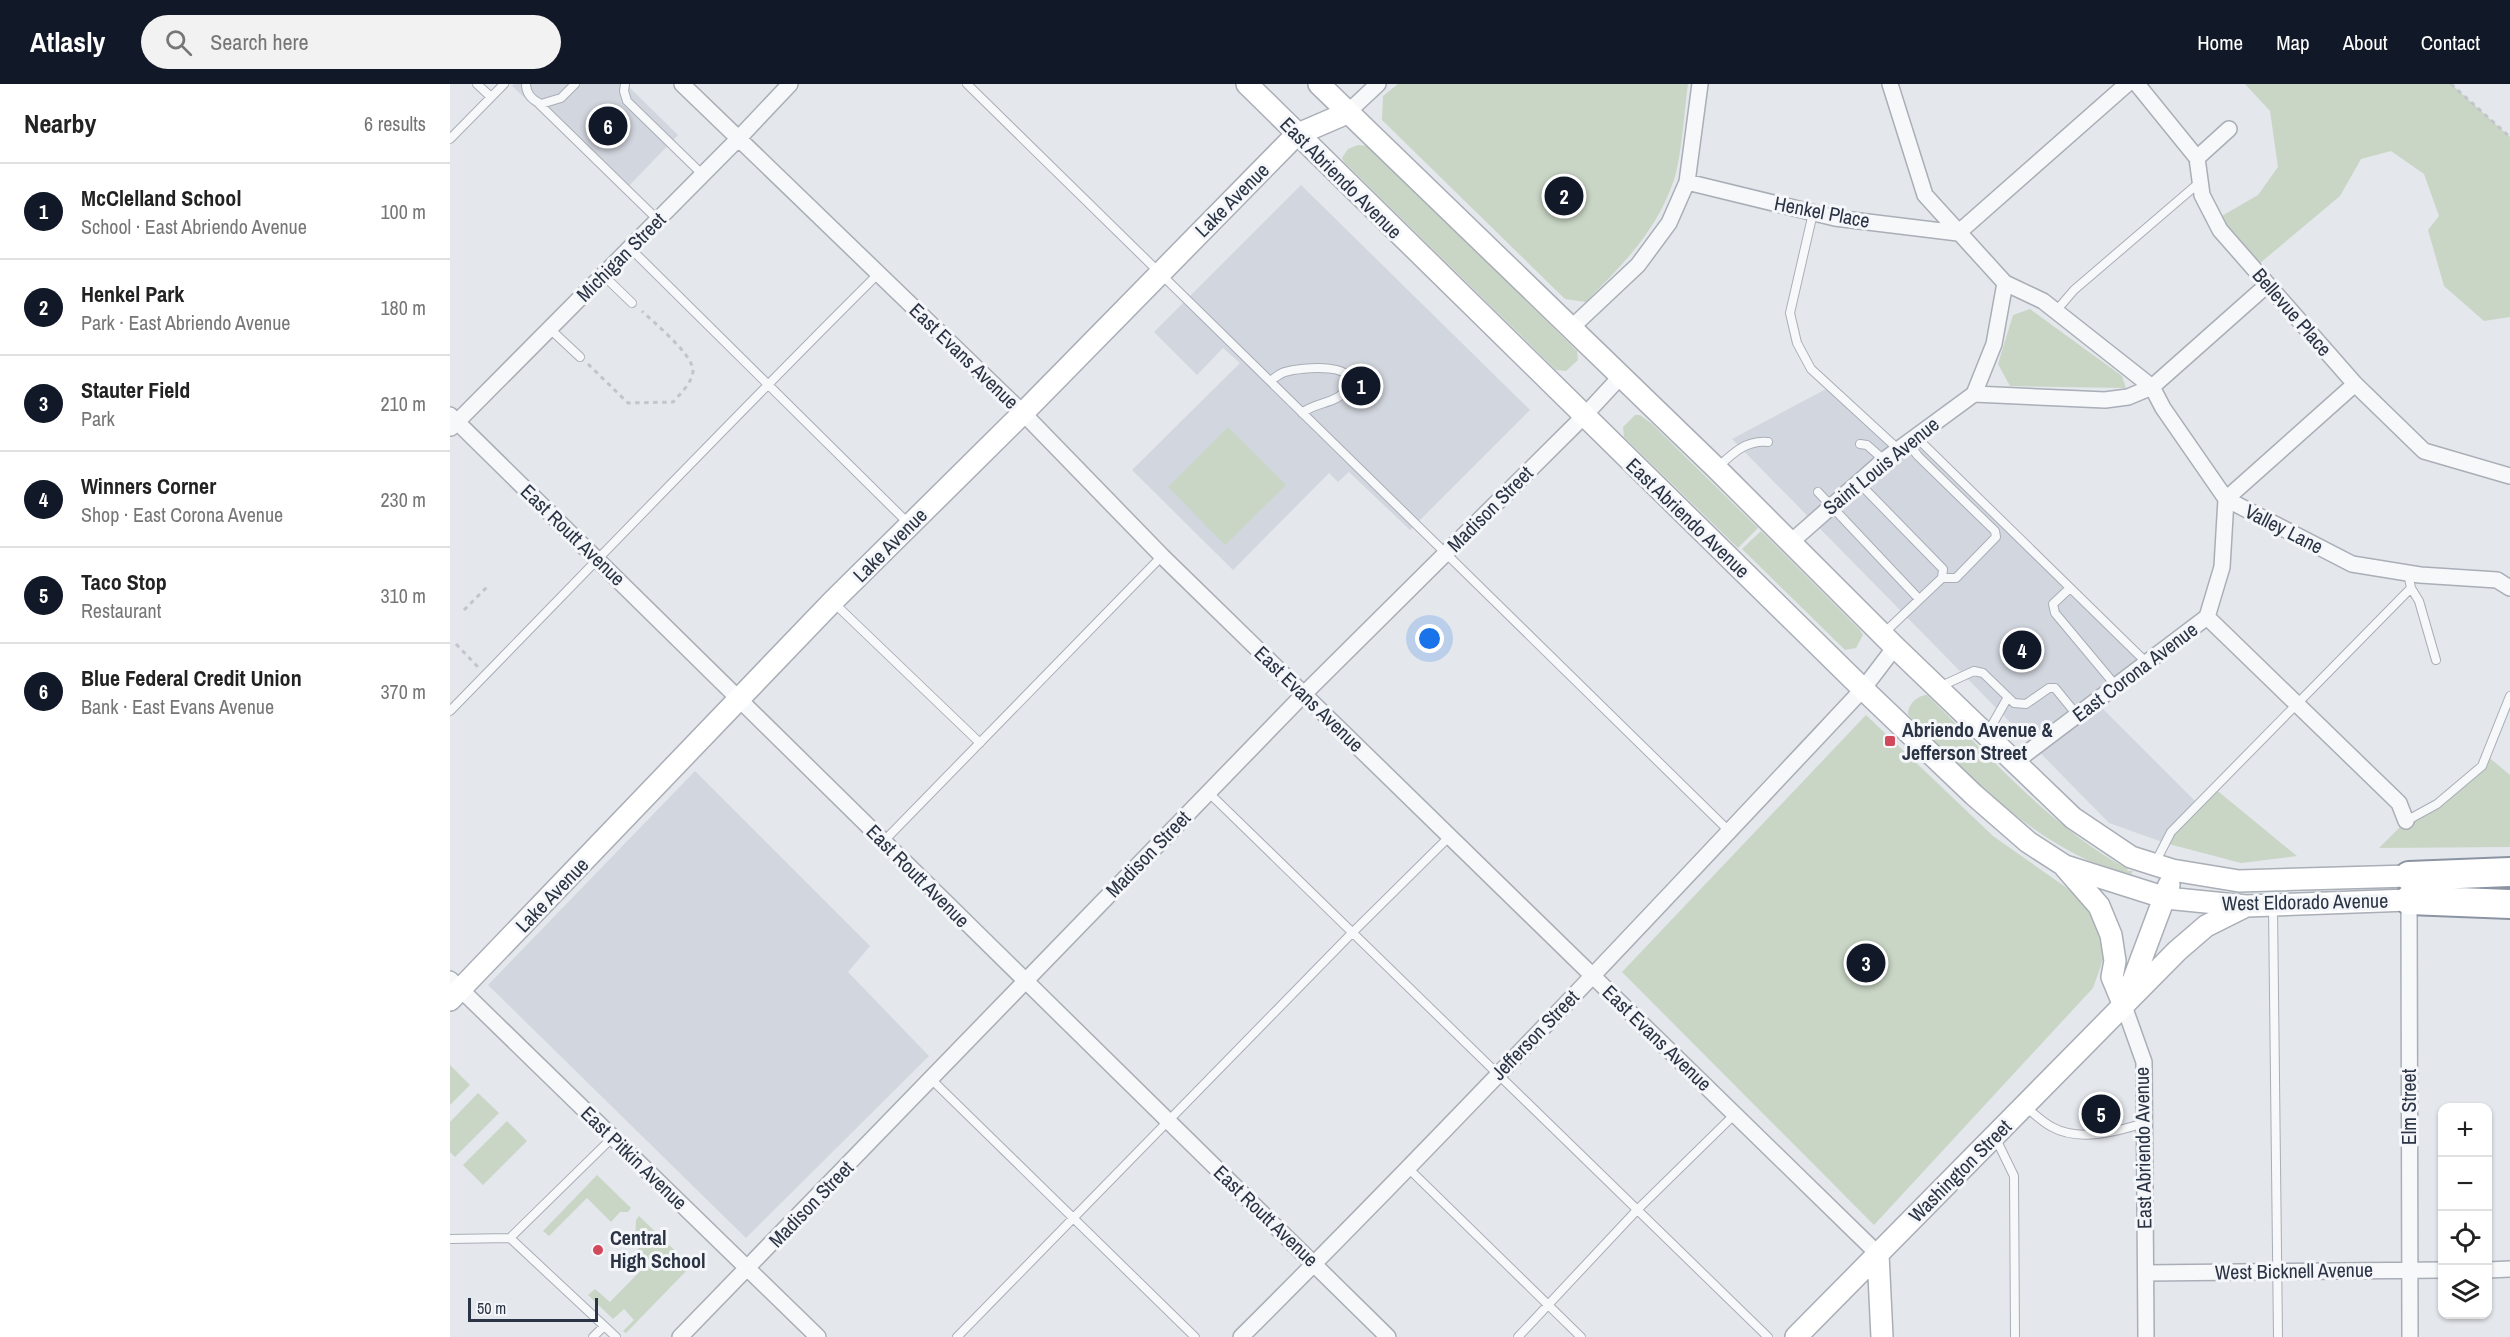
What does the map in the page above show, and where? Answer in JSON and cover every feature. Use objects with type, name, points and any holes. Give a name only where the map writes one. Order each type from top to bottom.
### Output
[{"type":"highway","points":[[2409,888],[2447,873],[2510,872]]},
{"type":"highway","points":[[2447,873],[2510,880]]},
{"type":"highway","points":[[2409,888],[2510,904]]},
{"type":"main road","name":"East Abriendo Avenue","points":[[1247,84],[1296,135],[1974,795],[2028,842],[2065,866],[2166,898]]},
{"type":"main road","points":[[1319,84],[2073,818],[2131,857],[2163,867],[2239,881],[2409,888]]},
{"type":"main road","name":"Lake Avenue","points":[[454,989],[741,699],[832,602],[1023,413],[1296,135],[1347,112]]},
{"type":"main road","points":[[2065,866],[2099,906],[2111,935],[2115,961],[2112,977],[2124,1006]]},
{"type":"main road","points":[[2124,1006],[2166,898],[2163,867]]},
{"type":"main road","name":"West Eldorado Avenue","points":[[2166,898],[2218,905],[2273,905],[2409,888]]},
{"type":"main road","name":"Washington Street","points":[[1796,1337],[2177,951],[2206,926],[2246,906]]},
{"type":"main road","points":[[1878,1254],[1882,1337]]},
{"type":"street","name":"East Evans Avenue","points":[[682,84],[1023,413],[1162,556],[1878,1254]]},
{"type":"street","name":"Michigan Street","points":[[452,422],[550,329],[790,84]]},
{"type":"street","points":[[1347,112],[1378,84]]},
{"type":"street","points":[[1570,329],[1638,265],[1669,223],[1687,182],[1700,84]]},
{"type":"street","points":[[1890,84],[1925,195],[2005,283],[2043,301],[2152,387],[2226,499]]},
{"type":"street","points":[[1958,233],[2127,84]]},
{"type":"street","points":[[2137,84],[2197,158],[2229,129]]},
{"type":"street","name":"Bellevue Place","points":[[2197,158],[2202,195],[2220,230],[2355,384],[2424,451],[2510,476]]},
{"type":"street","name":"Henkel Place","points":[[1687,182],[1835,218],[1958,233]]},
{"type":"street","points":[[2005,283],[1994,344],[1974,394],[2105,400],[2128,397],[2152,387],[2267,285]]},
{"type":"street","name":"Madison Street","points":[[680,1337],[1208,792],[1584,416],[1621,376]]},
{"type":"street","name":"Valley Lane","points":[[2355,384],[2226,499],[2352,564],[2409,581],[2497,580],[2510,588]]},
{"type":"street","name":"Saint Louis Avenue","points":[[1791,542],[1884,460],[1974,394]]},
{"type":"street","name":"East Routt Avenue","points":[[452,422],[599,560],[1388,1337]]},
{"type":"street","name":"East Corona Avenue","points":[[2015,762],[2207,617],[2222,567],[2226,499]]},
{"type":"street","points":[[2207,617],[2399,803],[2406,821]]},
{"type":"street","name":"Jefferson Street","points":[[1241,1337],[1593,975],[1863,689],[1889,641]]},
{"type":"street","name":"Elm Street","points":[[2409,888],[2410,1337]]},
{"type":"street","name":"East Pitkin Avenue","points":[[454,989],[613,1137],[818,1337]]},
{"type":"street","name":"East Abriendo Avenue","points":[[2124,1006],[2144,1062],[2146,1337]]},
{"type":"street","points":[[2492,1270],[2510,1269]]},
{"type":"street","name":"West Bicknell Avenue","points":[[2146,1273],[2438,1270]]},
{"type":"lane","points":[[477,84],[490,97]]},
{"type":"lane","points":[[450,139],[504,84]]},
{"type":"lane","points":[[526,84],[527,92],[658,220]]},
{"type":"lane","points":[[536,101],[541,104],[561,98],[575,84]]},
{"type":"lane","points":[[625,84],[624,91],[627,101],[703,174]]},
{"type":"lane","points":[[967,84],[1729,831]]},
{"type":"lane","points":[[2056,311],[2074,290],[2200,182]]},
{"type":"lane","points":[[1813,213],[1790,313],[1797,343],[1811,369],[1907,442],[2070,588],[2146,663]]},
{"type":"lane","points":[[630,248],[910,525]]},
{"type":"lane","points":[[450,711],[599,560],[768,382],[879,273]]},
{"type":"lane","points":[[603,275],[632,303]]},
{"type":"lane","points":[[550,329],[580,357]]},
{"type":"lane","points":[[1270,381],[1289,371],[1336,369],[1345,371],[1348,375],[1348,383],[1342,394],[1332,400],[1314,404],[1302,412]]},
{"type":"lane","points":[[1716,468],[1749,443],[1768,442]]},
{"type":"lane","points":[[1889,641],[1919,599],[1942,578],[1956,578],[1996,537],[1995,531],[1918,456],[1907,442]]},
{"type":"lane","points":[[1860,444],[1867,445],[1884,460]]},
{"type":"lane","points":[[1859,483],[1942,569],[1942,578]]},
{"type":"lane","points":[[1818,492],[1919,599]]},
{"type":"lane","points":[[883,842],[1162,556]]},
{"type":"lane","points":[[2163,867],[2171,832],[2296,703],[2409,581],[2419,601],[2436,660]]},
{"type":"lane","points":[[2070,588],[2053,604],[2055,613],[2116,686]]},
{"type":"lane","points":[[832,602],[980,742]]},
{"type":"lane","points":[[1937,687],[1974,671],[1983,673],[2014,703],[2026,704],[2049,688],[2055,688],[2077,715]]},
{"type":"lane","points":[[2406,821],[2437,804],[2481,766],[2510,696]]},
{"type":"lane","points":[[1986,735],[2008,697]]},
{"type":"lane","points":[[1208,792],[1768,1337]]},
{"type":"lane","points":[[957,1337],[1352,933],[1450,836]]},
{"type":"lane","points":[[2273,905],[2278,1337]]},
{"type":"lane","points":[[931,1079],[1195,1337]]},
{"type":"lane","points":[[2024,1106],[2050,1127],[2078,1134],[2121,1130],[2144,1123]]},
{"type":"lane","points":[[1518,1337],[1637,1210],[1735,1114]]},
{"type":"lane","points":[[1995,1136],[2014,1176],[2015,1337]]},
{"type":"lane","points":[[450,1239],[510,1238],[613,1137]]},
{"type":"lane","points":[[1407,1167],[1581,1337]]},
{"type":"lane","points":[[510,1238],[616,1337]]},
{"type":"lane","points":[[593,1337],[604,1326]]},
{"type":"path","points":[[2451,84],[2510,137]]},
{"type":"path","points":[[580,357],[628,403],[672,402],[690,382],[693,370],[689,359],[632,303]]},
{"type":"path","points":[[464,610],[487,586]]},
{"type":"path","points":[[456,644],[485,675]]},
{"type":"shaded area","points":[[514,84],[626,84],[678,135],[625,190],[512,86]]},
{"type":"shaded area","points":[[1301,185],[1530,410],[1410,530],[1349,472],[1338,482],[1329,473],[1233,570],[1132,470],[1240,363],[1223,348],[1197,375],[1154,332]]},
{"type":"shaded area","points":[[1830,387],[1898,449],[1915,436],[2147,663],[2096,702],[2198,804],[2165,843],[2109,823],[1732,439]]},
{"type":"shaded area","points":[[695,771],[870,946],[848,972],[929,1056],[746,1238],[488,985]]},
{"type":"green space","points":[[1398,84],[1688,84],[1677,170],[1667,199],[1637,246],[1586,302],[1565,299],[1382,120],[1383,96]]},
{"type":"green space","points":[[2245,84],[2451,84],[2510,137],[2510,317],[2484,321],[2444,286],[2428,230],[2439,216],[2424,174],[2391,151],[2361,159],[2340,196],[2253,269],[2215,220],[2258,195],[2278,167],[2270,111]]},
{"type":"green space","points":[[1358,145],[1368,146],[1577,351],[1578,360],[1566,371],[1556,370],[1344,162],[1342,158],[1348,149]]},
{"type":"green space","points":[[2030,309],[2122,376],[2126,388],[2010,386],[1998,364],[2013,315]]},
{"type":"green space","points":[[1635,415],[1640,415],[1652,424],[1758,528],[1738,548],[1624,437],[1623,427]]},
{"type":"green space","points":[[1228,427],[1286,485],[1225,545],[1168,487]]},
{"type":"green space","points":[[1761,531],[1860,630],[1863,635],[1856,648],[1845,650],[1742,549]]},
{"type":"green space","points":[[1927,695],[2022,790],[2073,833],[2128,869],[2127,871],[2133,871],[2131,875],[2127,873],[2126,876],[2100,866],[2054,842],[1993,796],[1908,714],[1914,701]]},
{"type":"green space","points":[[1866,715],[1993,836],[2087,902],[2099,924],[2105,954],[2093,988],[1874,1225],[1622,972]]},
{"type":"green space","points":[[2486,755],[2510,775],[2510,847],[2379,848],[2406,821],[2437,804],[2481,766]]},
{"type":"green space","points":[[2214,788],[2297,856],[2241,863],[2165,843]]},
{"type":"green space","points":[[450,1065],[470,1085],[450,1105]]},
{"type":"green space","points":[[478,1093],[499,1113],[455,1157],[450,1152],[450,1122]]},
{"type":"green space","points":[[507,1121],[527,1141],[483,1185],[463,1165]]},
{"type":"green space","points":[[597,1175],[631,1208],[628,1212],[620,1212],[611,1222],[587,1198],[549,1236],[543,1231]]},
{"type":"green space","points":[[639,1216],[691,1266],[626,1333],[623,1331],[634,1320],[624,1309],[613,1319],[588,1295],[595,1289],[610,1302],[650,1261],[635,1245],[636,1220]]},
{"type":"place","name":"Blue Federal Credit Union","points":[[608,126]]},
{"type":"place","name":"Henkel Park","points":[[1564,196]]},
{"type":"place","name":"McClelland School","points":[[1361,386]]},
{"type":"place","name":"Winners Corner","points":[[2022,650]]},
{"type":"place","name":"Abriendo Avenue & Jefferson Street","points":[[1890,741]]},
{"type":"place","name":"Stauter Field","points":[[1866,963]]},
{"type":"place","name":"Taco Stop","points":[[2101,1114]]},
{"type":"place","name":"Central High School","points":[[598,1250]]}]
